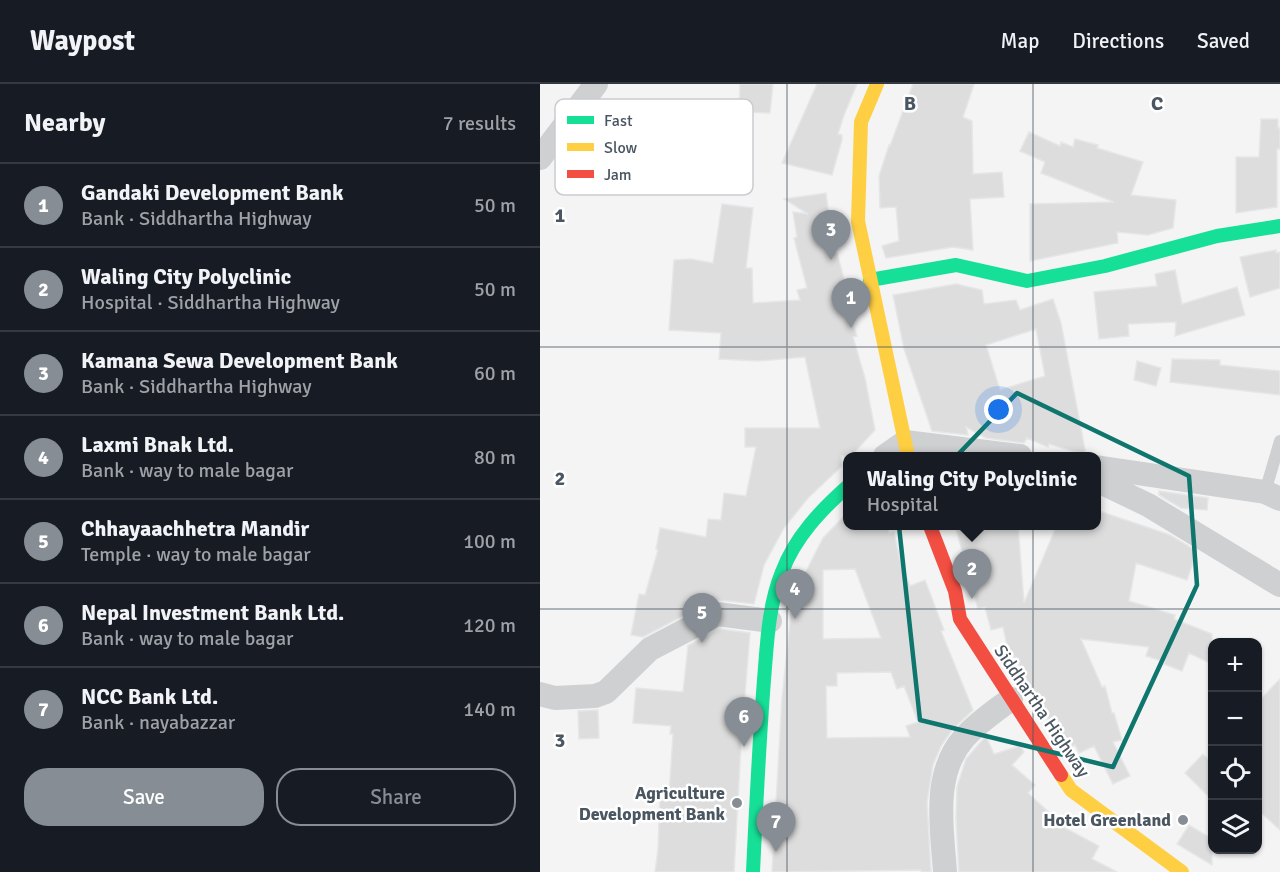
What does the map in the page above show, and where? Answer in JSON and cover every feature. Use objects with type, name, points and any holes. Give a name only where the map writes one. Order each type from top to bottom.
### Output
[{"type":"main road","points":[[877,84],[861,122],[858,221],[907,449]]},
{"type":"main road","points":[[870,279],[956,265],[1027,281],[1105,266],[1217,236],[1271,225],[1280,226]]},
{"type":"main road","points":[[753,872],[761,715],[770,621],[780,578],[787,561],[810,523],[843,491]]},
{"type":"main road","name":"Siddhartha Highway","points":[[932,530],[955,591],[960,619],[1071,789],[1182,872]]},
{"type":"street","points":[[585,99],[596,84]]},
{"type":"street","points":[[540,158],[555,138]]},
{"type":"street","points":[[907,449],[955,452]]},
{"type":"street","points":[[1101,468],[1272,495]]},
{"type":"street","points":[[1101,482],[1148,505],[1280,585]]},
{"type":"street","points":[[540,694],[555,698],[595,696],[606,692],[650,649],[717,614],[770,621]]},
{"type":"street","points":[[945,872],[941,791],[948,762],[964,738],[1011,699]]},
{"type":"lane","points":[[1272,495],[1280,441]]},
{"type":"highlighted area","points":[[1017,393],[1189,476],[1197,585],[1113,767],[920,720],[898,517]]},
{"type":"building","points":[[740,84],[773,84],[770,113],[753,112],[753,99],[739,99]]},
{"type":"building","points":[[817,84],[857,84],[838,134],[842,135],[842,140],[832,175],[782,163]]},
{"type":"building","points":[[913,84],[974,84],[963,117],[972,121],[973,174],[1002,172],[1004,197],[970,199],[973,250],[953,247],[886,258],[882,246],[899,241],[896,207],[880,208],[879,176]]},
{"type":"building","points":[[1261,119],[1278,119],[1278,128],[1280,128],[1280,149],[1277,149],[1277,207],[1236,213],[1236,157],[1259,157]]},
{"type":"building","points":[[1029,132],[1060,146],[1061,142],[1073,147],[1075,139],[1143,162],[1131,195],[1176,200],[1173,228],[1148,235],[1117,232],[1118,243],[1030,261],[1030,204],[1114,202],[1041,173],[1045,162],[1020,151]]},
{"type":"building","points":[[826,193],[834,253],[837,253],[843,275],[849,304],[846,305],[857,336],[853,337],[865,378],[875,430],[855,452],[843,452],[842,466],[808,498],[784,528],[764,565],[754,604],[711,601],[643,637],[631,635],[639,594],[645,595],[658,550],[656,549],[660,528],[706,537],[708,519],[721,520],[724,493],[746,496],[756,447],[745,447],[745,428],[820,428],[805,357],[758,361],[719,359],[721,333],[669,330],[674,260],[691,259],[713,263],[722,204],[753,208],[746,268],[752,268],[753,303],[800,300],[797,290],[807,288],[794,238],[797,237],[793,212],[808,214],[784,199]]},
{"type":"building","points":[[1276,250],[1276,253],[1280,252],[1280,288],[1250,297],[1240,257]]},
{"type":"building","points":[[1175,270],[1182,304],[1237,287],[1245,315],[1175,336],[1176,322],[1128,324],[1129,336],[1099,339],[1094,292],[1157,286],[1155,274]]},
{"type":"building","points":[[956,284],[982,290],[984,304],[1016,300],[1020,310],[1053,299],[1061,323],[1085,452],[1076,452],[1049,444],[1048,447],[1027,438],[1024,443],[986,438],[966,427],[968,435],[932,431],[904,349],[893,295]],"holes":[[[1036,329],[1045,376],[1000,390],[986,345]]]},
{"type":"building","points":[[1172,359],[1220,360],[1220,365],[1280,371],[1280,395],[1170,382]]},
{"type":"building","points":[[1137,361],[1161,368],[1156,386],[1134,380]]},
{"type":"building","points":[[1159,491],[1208,498],[1207,510],[1181,508],[1159,495]]},
{"type":"building","points":[[1101,512],[1170,535],[1197,551],[1187,580],[1136,563],[1129,601],[1175,615],[1174,619],[1212,634],[1212,638],[1208,638],[1208,662],[1189,653],[1182,671],[1146,656],[1149,647],[1081,639],[1102,687],[1105,686],[1122,740],[1113,742],[1130,776],[1113,784],[1094,746],[1079,753],[1075,745],[1067,749],[1035,699],[1024,673],[1008,650],[1003,627],[991,630],[985,607],[978,609],[956,530],[1018,530],[1024,603],[1055,530],[1101,530]]},
{"type":"building","points":[[843,517],[843,530],[894,532],[900,560],[910,586],[925,580],[944,630],[941,631],[973,710],[952,730],[941,746],[933,765],[927,802],[931,872],[921,872],[921,870],[772,872],[782,698],[794,595],[823,538]],"holes":[[[855,569],[881,638],[823,639],[823,570]],[[891,672],[897,689],[904,686],[918,722],[906,726],[910,737],[827,738],[826,686],[837,686],[837,673]]]},
{"type":"building","points":[[720,629],[750,633],[734,872],[655,872],[660,795],[669,795],[673,734],[670,734],[671,726],[633,723],[636,688],[683,692],[687,646]]},
{"type":"building","points":[[1280,679],[1280,830],[1262,814],[1262,698]]},
{"type":"building","points":[[598,710],[599,738],[579,739],[578,711]]},
{"type":"building","points":[[986,736],[994,754],[1020,746],[1024,752],[1012,765],[1035,785],[1028,793],[1054,817],[1052,821],[1099,846],[1092,859],[1117,872],[959,872],[957,787],[966,759]]},
{"type":"building","points":[[1203,754],[1208,759],[1208,796],[1185,773]]},
{"type":"building","points":[[1189,825],[1208,837],[1208,854],[1212,854],[1212,865],[1177,844]]},
{"type":"traffic: fast","points":[[870,280],[956,265],[1027,281],[1105,266],[1217,236],[1280,226]]},
{"type":"traffic: fast","points":[[753,872],[764,680],[769,626],[777,585],[787,559],[801,536],[843,491]]},
{"type":"traffic: slow","points":[[877,84],[861,122],[858,221],[907,452]]},
{"type":"traffic: slow","points":[[1061,775],[1071,790],[1182,872]]},
{"type":"traffic: jam","points":[[932,530],[955,591],[960,619],[1061,775]]},
{"type":"place","name":"Kamana Sewa Development Bank","points":[[831,260]]},
{"type":"place","name":"Gandaki Development Bank","points":[[851,328]]},
{"type":"place","name":"Waling City Polyclinic","points":[[972,599]]},
{"type":"place","name":"Laxmi Bnak Ltd.","points":[[795,619]]},
{"type":"place","name":"Chhayaachhetra Mandir","points":[[702,643]]},
{"type":"place","name":"Nepal Investment Bank Ltd.","points":[[744,747]]},
{"type":"place","name":"Agriculture Development Bank","points":[[737,803]]},
{"type":"place","name":"Hotel Greenland","points":[[1183,820]]},
{"type":"place","name":"NCC Bank Ltd.","points":[[776,852]]}]
